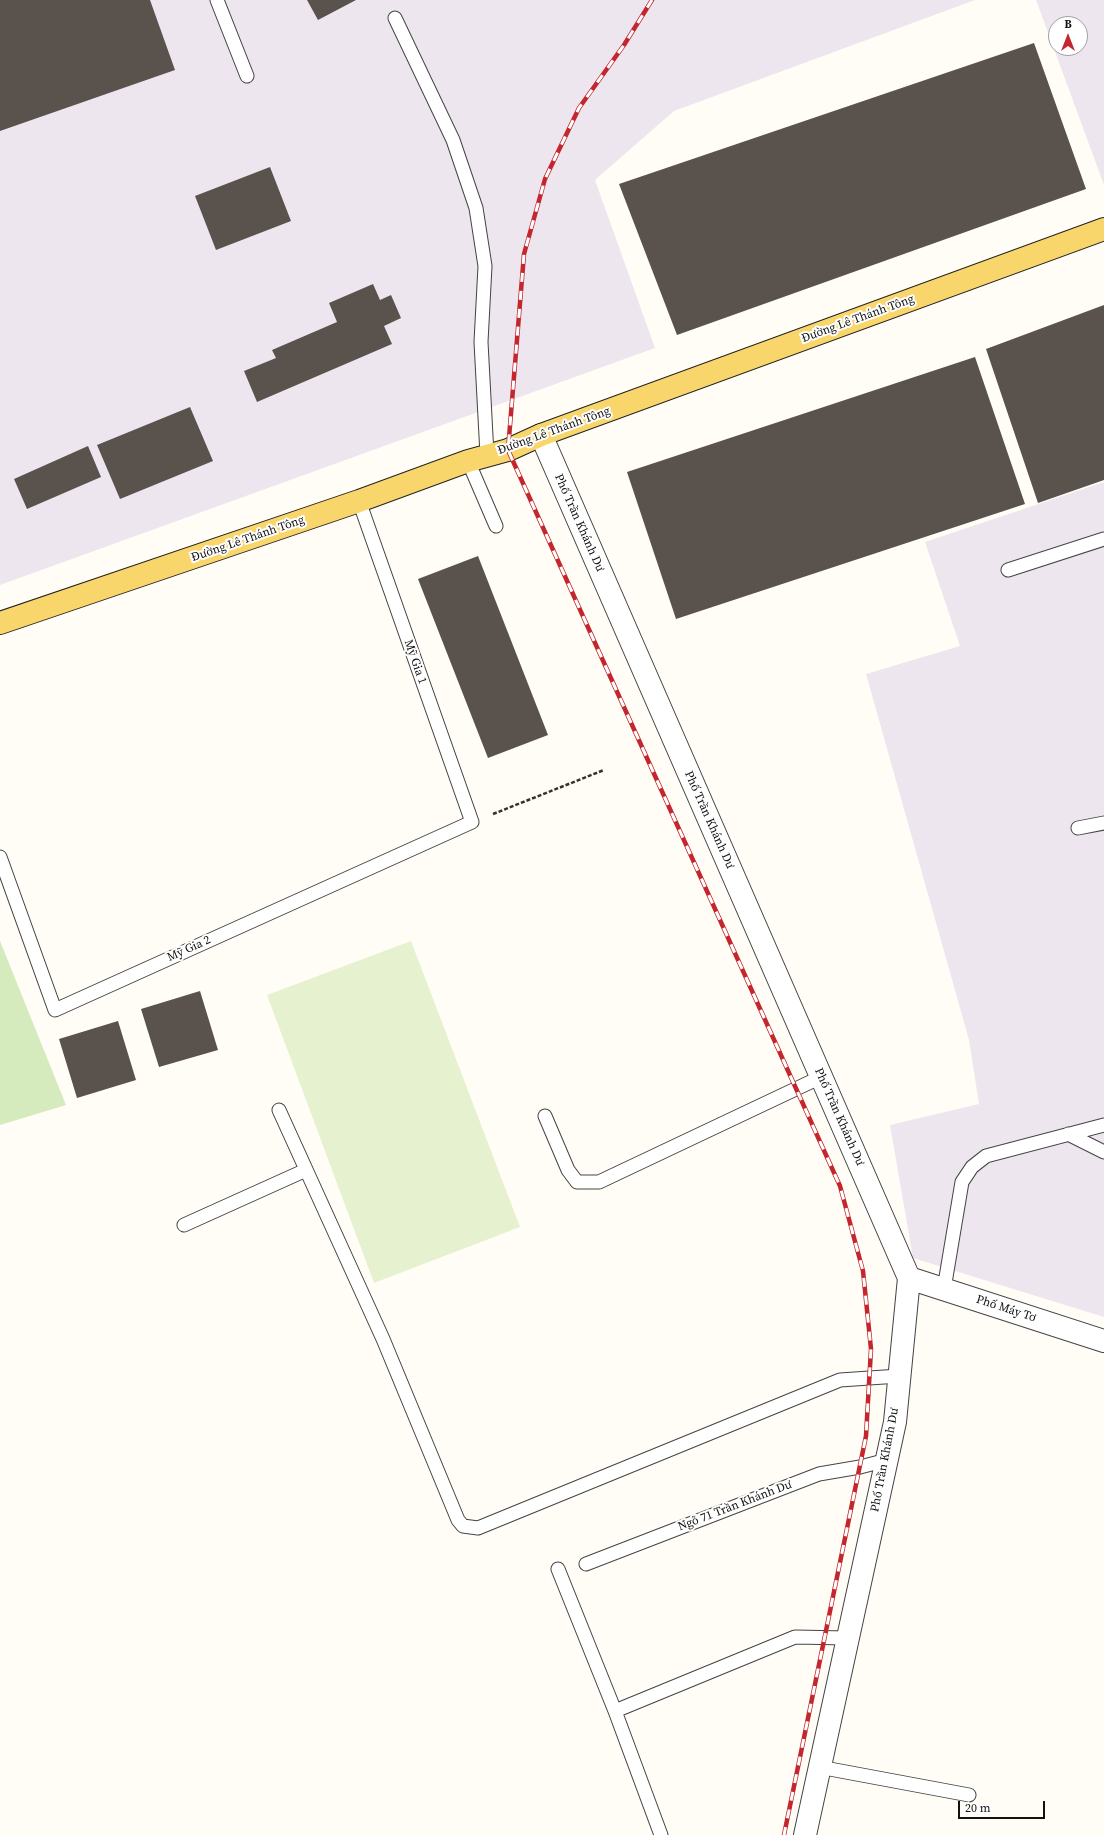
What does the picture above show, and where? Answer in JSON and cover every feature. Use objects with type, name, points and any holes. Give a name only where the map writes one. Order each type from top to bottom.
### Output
[{"type":"main road","name":"Đường Lê Thánh Tông","points":[[0,623],[359,501],[478,458],[508,450],[541,436],[1104,229]]},
{"type":"street","name":"Phố Trần Khánh Dư","points":[[541,436],[909,1278],[895,1422],[805,1835]]},
{"type":"street","name":"Phố Máy Tơ","points":[[909,1278],[1104,1341]]},
{"type":"lane","points":[[217,0],[247,76]]},
{"type":"lane","points":[[395,18],[453,140],[476,208],[485,266],[481,342],[478,458],[496,526]]},
{"type":"lane","name":"Mỹ Gia 1","points":[[359,501],[472,822]]},
{"type":"lane","points":[[1008,570],[1104,539]]},
{"type":"lane","name":"Mỹ Gia 2","points":[[0,857],[55,1010],[472,822]]},
{"type":"lane","points":[[1078,828],[1104,823]]},
{"type":"lane","points":[[545,1116],[568,1170],[577,1182],[599,1182],[821,1077]]},
{"type":"lane","points":[[279,1110],[383,1339],[458,1520],[462,1526],[478,1528],[840,1380],[899,1376]]},
{"type":"lane","points":[[944,1289],[962,1182],[972,1167],[986,1156],[1104,1125]]},
{"type":"lane","points":[[1068,1134],[1104,1152]]},
{"type":"lane","points":[[184,1225],[306,1170]]},
{"type":"lane","name":"Ngõ 71 Trần Khánh Dư","points":[[586,1564],[819,1474],[860,1467],[887,1460]]},
{"type":"lane","points":[[558,1569],[615,1711],[661,1835]]},
{"type":"lane","points":[[615,1711],[795,1637],[847,1638]]},
{"type":"lane","points":[[819,1767],[969,1795]]},
{"type":"path","points":[[472,822],[604,770]]},
{"type":"shaded area","points":[[0,0],[975,0],[674,111],[595,180],[655,348],[0,585]]},
{"type":"shaded area","points":[[1036,0],[1104,0],[1104,185],[1057,56],[1088,56],[1088,16],[1048,16],[1048,33]]},
{"type":"shaded area","points":[[1104,482],[1104,1317],[913,1258],[890,1125],[979,1104],[969,1040],[866,674],[960,646],[925,542]]},
{"type":"green space","points":[[0,941],[66,1105],[0,1125]]},
{"type":"green space","points":[[411,941],[520,1227],[374,1283],[267,995]]},
{"type":"building","points":[[0,0],[150,0],[175,70],[0,131]]},
{"type":"building","points":[[307,0],[356,0],[318,20]]},
{"type":"building","points":[[1034,43],[1086,189],[677,335],[619,184]]},
{"type":"building","points":[[270,167],[291,221],[216,250],[195,196]]},
{"type":"building","points":[[373,284],[380,300],[391,295],[401,318],[384,326],[392,344],[257,402],[244,371],[276,358],[272,350],[337,322],[329,303]]},
{"type":"building","points":[[1104,305],[1104,480],[1038,503],[986,349]]},
{"type":"building","points":[[975,357],[1025,504],[676,619],[627,472]]},
{"type":"building","points":[[190,407],[213,461],[120,499],[97,445]]},
{"type":"building","points":[[88,446],[101,477],[27,509],[14,479]]},
{"type":"building","points":[[478,556],[548,735],[488,758],[418,579]]},
{"type":"building","points":[[200,991],[218,1050],[159,1067],[141,1009]]},
{"type":"building","points":[[118,1021],[136,1080],[77,1098],[59,1039]]},
{"type":"railway","points":[[652,0],[624,45],[579,108],[545,179],[524,254],[508,450],[840,1186],[863,1271],[871,1349],[866,1436],[784,1835]]}]
